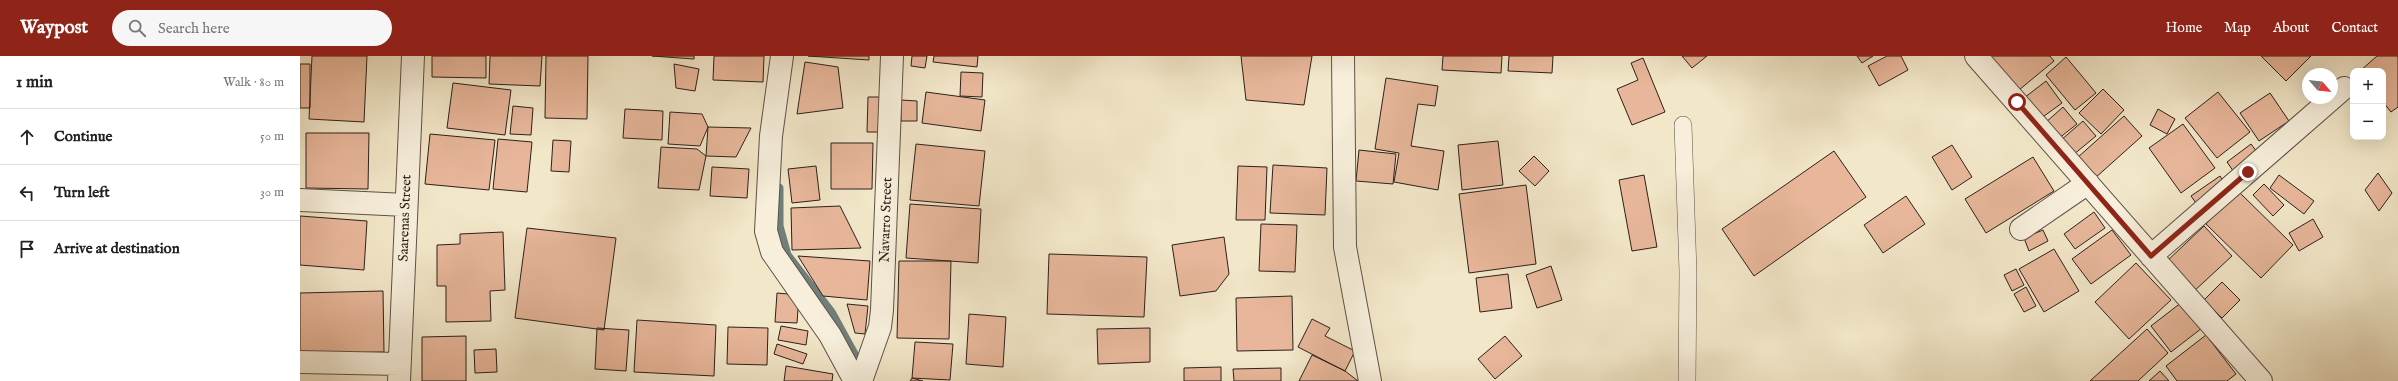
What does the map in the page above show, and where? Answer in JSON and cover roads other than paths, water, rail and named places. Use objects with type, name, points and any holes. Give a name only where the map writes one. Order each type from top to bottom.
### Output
[{"type":"street","name":"Saarenas Street","points":[[399,372],[413,56]]},
{"type":"street","points":[[782,56],[771,136],[766,231],[772,252],[830,335],[856,381]]},
{"type":"street","name":"Navarro Street","points":[[861,381],[880,327],[882,310],[892,56]]},
{"type":"street","points":[[1343,56],[1345,247],[1370,381]]},
{"type":"street","points":[[1976,56],[2261,381]]},
{"type":"street","points":[[2151,256],[2344,88]]},
{"type":"street","points":[[2021,228],[2088,183]]},
{"type":"street","points":[[300,200],[406,205]]},
{"type":"street","points":[[300,362],[399,372]]},
{"type":"lane","points":[[1683,125],[1688,272],[1686,381]]},
{"type":"waterway","points":[[779,188],[779,226],[787,255],[831,312],[854,354]]}]
